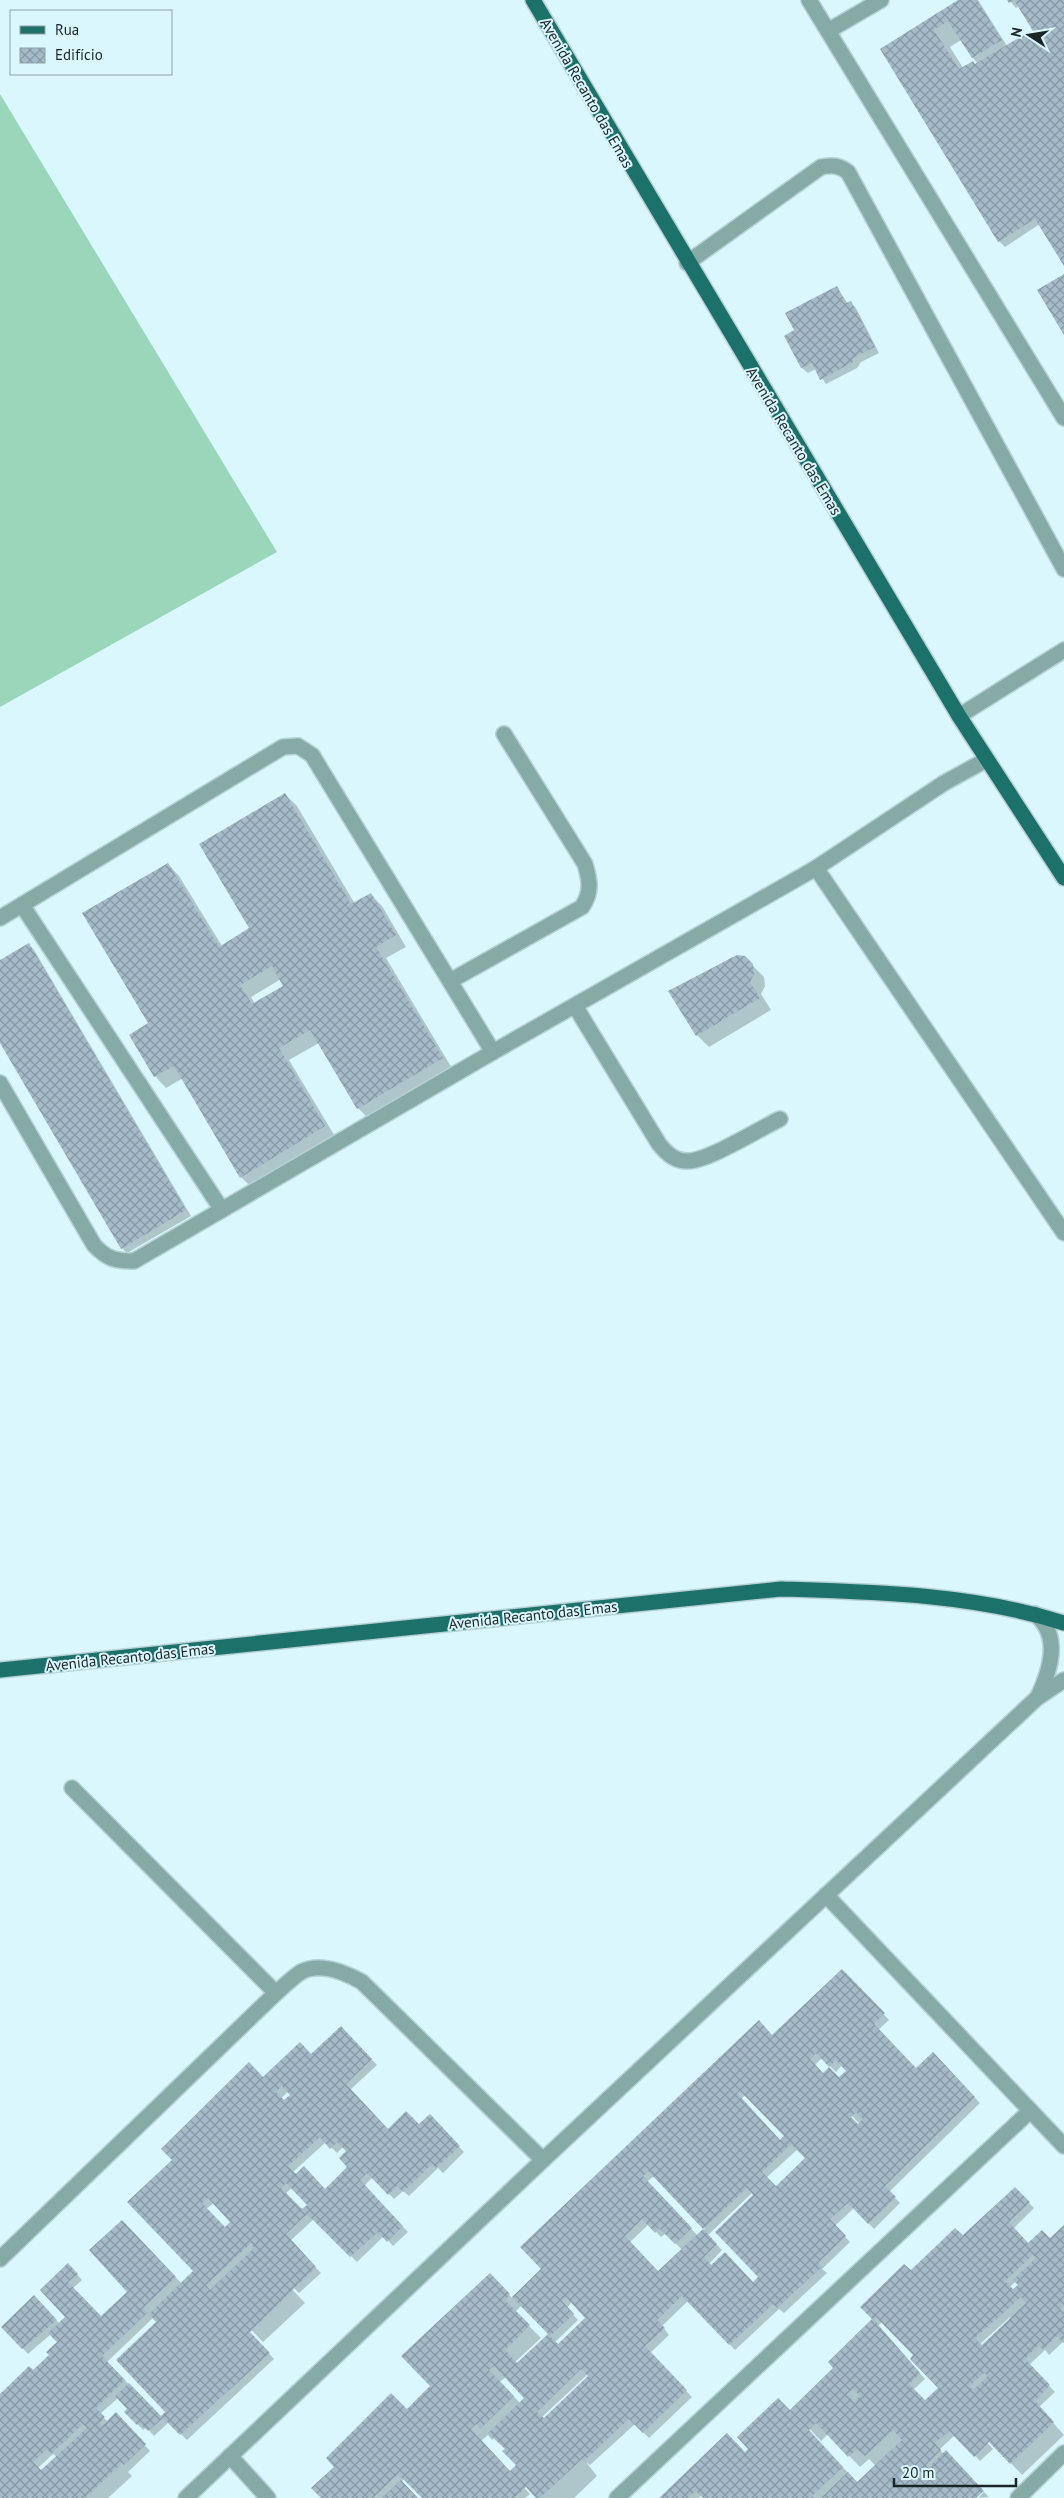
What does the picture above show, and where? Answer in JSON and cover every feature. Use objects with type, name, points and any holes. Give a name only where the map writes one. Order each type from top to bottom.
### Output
[{"type":"main road","name":"Avenida Recanto das Emas","points":[[532,0],[687,263],[959,716],[1064,878]]},
{"type":"main road","name":"Avenida Recanto das Emas","points":[[0,1670],[780,1589],[858,1592],[950,1599],[1035,1614],[1064,1623]]},
{"type":"street","points":[[809,0],[1064,418]]},
{"type":"street","points":[[828,31],[881,0]]},
{"type":"street","points":[[687,263],[821,167],[841,167],[848,172],[1064,569]]},
{"type":"street","points":[[959,716],[1064,650]]},
{"type":"street","points":[[450,981],[582,907],[589,896],[590,881],[586,864],[504,734]]},
{"type":"street","points":[[0,918],[282,747],[298,746],[312,755],[493,1052]]},
{"type":"street","points":[[0,1083],[94,1245],[104,1256],[114,1261],[134,1261],[493,1052],[816,868],[944,783],[986,760]]},
{"type":"street","points":[[816,868],[1064,1233]]},
{"type":"street","points":[[22,905],[222,1210]]},
{"type":"street","points":[[575,1006],[659,1144],[669,1156],[687,1162],[703,1158],[780,1119]]},
{"type":"street","points":[[1035,1614],[1043,1620],[1049,1635],[1052,1654],[1049,1673],[1037,1698]]},
{"type":"street","points":[[186,2498],[543,2160],[1037,1698],[1064,1680]]},
{"type":"street","points":[[72,1788],[276,1992]]},
{"type":"street","points":[[826,1895],[1064,2146]]},
{"type":"street","points":[[0,2259],[276,1992],[303,1971],[325,1969],[339,1971],[362,1982],[543,2160]]},
{"type":"street","points":[[617,2498],[1030,2111]]},
{"type":"street","points":[[1018,2498],[1064,2453]]},
{"type":"street","points":[[230,2456],[268,2498]]},
{"type":"green space","points":[[0,94],[277,552],[0,707]]},
{"type":"building","points":[[958,0],[977,0],[1002,40],[972,58],[948,21],[934,30],[959,69],[973,61],[975,64],[1027,33],[1031,39],[1036,36],[1014,0],[1064,0],[1064,266],[1035,219],[998,242],[880,49]]},
{"type":"building","points":[[1064,274],[1064,335],[1037,290]]},
{"type":"building","points":[[837,286],[846,303],[851,301],[875,347],[855,357],[852,360],[853,362],[820,380],[812,363],[801,368],[784,336],[794,330],[785,313]]},
{"type":"building","points":[[285,793],[351,904],[371,893],[396,935],[376,947],[443,1058],[357,1109],[310,1030],[279,1048],[325,1126],[240,1178],[174,1066],[154,1077],[129,1035],[148,1023],[82,913],[168,863],[219,947],[249,928],[199,844]],"holes":[[[272,966],[283,986],[252,1004],[240,985]]]},
{"type":"building","points":[[29,943],[186,1210],[121,1249],[0,1043],[0,960]]},
{"type":"building","points":[[737,955],[745,956],[753,964],[754,974],[750,982],[760,998],[696,1036],[668,991]]},
{"type":"building","points":[[842,1969],[885,2013],[874,2024],[916,2068],[933,2052],[975,2097],[885,2186],[896,2197],[868,2224],[848,2203],[830,2219],[846,2236],[818,2263],[822,2267],[777,2308],[773,2304],[729,2345],[682,2296],[657,2320],[665,2328],[645,2346],[687,2390],[643,2433],[629,2419],[584,2461],[582,2459],[540,2498],[536,2498],[526,2487],[514,2498],[422,2498],[398,2474],[373,2498],[321,2498],[311,2488],[334,2467],[326,2458],[391,2393],[407,2409],[430,2386],[401,2356],[490,2273],[510,2294],[505,2300],[530,2325],[505,2350],[517,2363],[548,2334],[512,2297],[541,2269],[520,2247],[759,2020],[772,2035]],"holes":[[[816,2053],[829,2067],[823,2073],[810,2059]],[[836,2060],[846,2071],[839,2077],[829,2067]],[[740,2091],[784,2136],[780,2140],[737,2093]],[[856,2112],[863,2119],[858,2124],[851,2117]],[[791,2144],[805,2158],[776,2186],[762,2172]],[[648,2171],[703,2229],[658,2271],[625,2236],[642,2219],[655,2233],[659,2228],[675,2244],[692,2228],[643,2176]],[[747,2188],[753,2195],[715,2232],[758,2277],[753,2282],[725,2252],[711,2265],[704,2257],[717,2244],[703,2229]],[[566,2297],[585,2318],[558,2344],[550,2336],[574,2314],[562,2301]],[[494,2366],[524,2398],[488,2433],[505,2449],[502,2451],[516,2465],[510,2471],[471,2429],[476,2424],[480,2429],[514,2396],[489,2370]],[[581,2369],[588,2376],[544,2418],[537,2412]]]},
{"type":"building","points":[[341,2026],[372,2059],[346,2084],[388,2129],[406,2111],[419,2124],[430,2114],[460,2146],[436,2168],[432,2164],[403,2192],[397,2186],[388,2195],[367,2173],[360,2180],[403,2226],[387,2242],[378,2232],[350,2257],[307,2214],[286,2234],[316,2267],[250,2332],[270,2353],[180,2435],[163,2418],[148,2431],[139,2423],[137,2425],[124,2412],[127,2409],[115,2396],[129,2383],[161,2416],[165,2412],[116,2360],[156,2322],[149,2314],[193,2271],[127,2202],[172,2160],[161,2149],[249,2062],[263,2077],[300,2042],[311,2054]],"holes":[[[282,2086],[290,2095],[284,2100],[276,2092]],[[320,2137],[330,2149],[337,2142],[346,2151],[339,2158],[347,2167],[325,2189],[304,2166],[296,2174],[288,2166]],[[286,2183],[307,2205],[302,2209],[281,2188]],[[208,2198],[230,2222],[225,2227],[202,2203]],[[251,2243],[254,2248],[210,2290],[206,2285]]]},
{"type":"building","points":[[1015,2187],[1030,2202],[1009,2222],[1028,2243],[1042,2230],[1050,2238],[1064,2225],[1064,2305],[1060,2309],[1063,2312],[1064,2310],[1064,2343],[1057,2336],[1043,2350],[1039,2345],[1023,2361],[1025,2363],[1027,2361],[1050,2385],[1035,2401],[1054,2422],[1010,2464],[989,2442],[974,2457],[949,2431],[935,2443],[941,2450],[926,2465],[928,2468],[946,2450],[984,2491],[976,2498],[821,2498],[848,2472],[857,2482],[902,2440],[893,2430],[865,2456],[857,2449],[848,2457],[816,2423],[809,2430],[843,2467],[812,2496],[814,2498],[703,2498],[696,2491],[688,2498],[659,2498],[727,2433],[745,2452],[748,2449],[737,2437],[778,2398],[790,2410],[833,2368],[828,2362],[872,2319],[860,2307],[904,2264],[911,2270],[955,2228],[963,2235]],"holes":[[[1033,2255],[1036,2258],[1013,2280],[1018,2285],[1013,2289],[1005,2281]],[[1021,2297],[1026,2303],[982,2345],[975,2338]],[[876,2317],[913,2355],[910,2359],[938,2388],[925,2400],[909,2384],[920,2373],[874,2320]],[[984,2373],[988,2376],[973,2390],[969,2386]],[[853,2389],[860,2396],[854,2402],[847,2394]]]},
{"type":"building","points":[[122,2220],[176,2277],[143,2308],[147,2313],[102,2356],[125,2380],[96,2408],[105,2417],[100,2423],[102,2426],[116,2412],[146,2444],[124,2465],[122,2463],[85,2498],[0,2498],[0,2394],[29,2366],[33,2370],[49,2355],[46,2352],[57,2342],[48,2333],[65,2317],[40,2290],[68,2263],[78,2274],[68,2282],[101,2316],[127,2292],[89,2250]],"holes":[[[83,2424],[87,2428],[41,2470],[33,2462],[47,2449],[51,2454]]]},
{"type":"building","points":[[34,2295],[57,2320],[22,2349],[1,2327]]},
{"type":"building","points":[[401,2480],[418,2498],[382,2498]]}]
